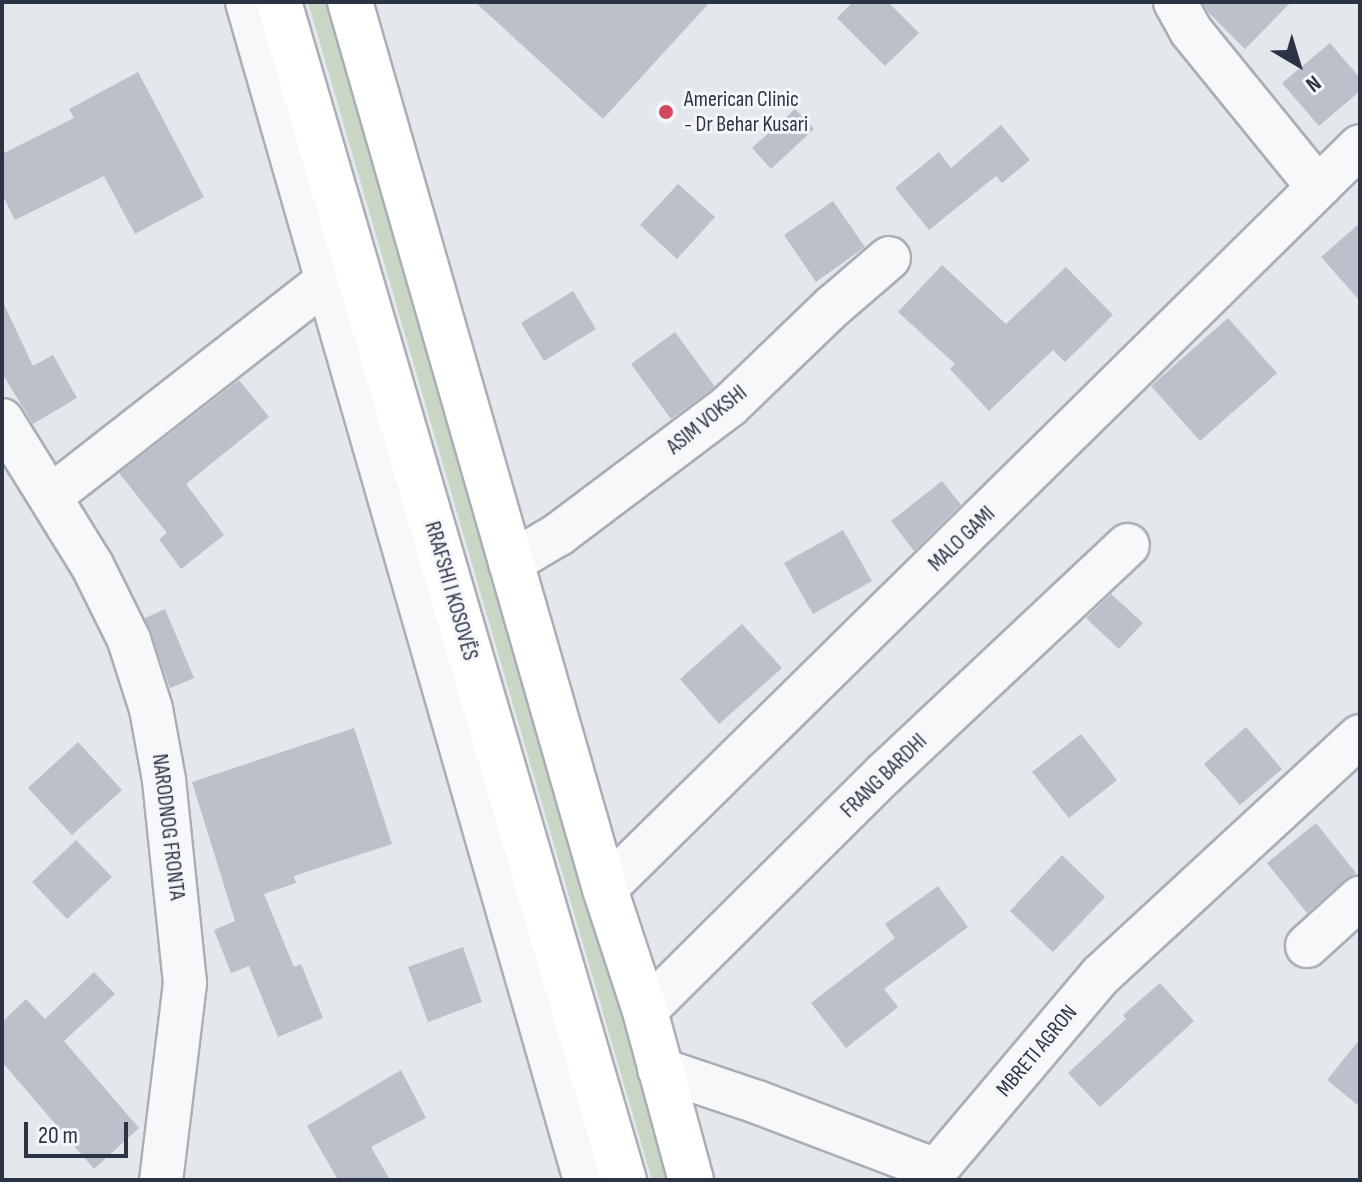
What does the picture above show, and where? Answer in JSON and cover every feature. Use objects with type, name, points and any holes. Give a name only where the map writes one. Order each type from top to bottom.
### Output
[{"type":"highway","name":"RRAFSHI I KOSOVËS","points":[[279,2],[624,1180]]},
{"type":"highway","points":[[353,4],[510,563],[605,889],[645,1011],[691,1180]]},
{"type":"street","name":"RRAFSHI I KOSOVËS","points":[[247,2],[329,279],[585,1180]]},
{"type":"street","points":[[1175,2],[1191,31],[1317,186]]},
{"type":"street","name":"MALO GAMI","points":[[605,889],[1360,146]]},
{"type":"street","name":"ASIM VOKSHI","points":[[510,563],[559,534],[705,425],[889,258]]},
{"type":"street","points":[[51,496],[329,279]]},
{"type":"street","name":"NARODNOG FRONTA","points":[[2,420],[92,565],[129,640],[151,709],[164,780],[185,983],[161,1180]]},
{"type":"street","name":"FRANG BARDHI","points":[[645,1011],[885,773],[1128,545]]},
{"type":"street","name":"MBRETI AGRON","points":[[659,1069],[936,1170],[1101,975],[1360,736]]},
{"type":"street","points":[[1307,946],[1360,898]]},
{"type":"green space","points":[[308,2],[330,2],[673,1180],[652,1180]]},
{"type":"building","points":[[475,2],[710,2],[603,119]]},
{"type":"building","points":[[853,2],[888,2],[919,33],[885,66],[837,18]]},
{"type":"building","points":[[1202,2],[1291,2],[1245,49]]},
{"type":"building","points":[[1330,43],[1360,78],[1360,91],[1319,126],[1282,83]]},
{"type":"building","points":[[138,72],[204,197],[135,234],[104,176],[15,220],[2,194],[2,154],[74,118],[69,109]]},
{"type":"building","points":[[795,109],[814,129],[771,169],[752,148]]},
{"type":"building","points":[[1001,125],[1030,160],[1002,183],[996,176],[929,230],[895,188],[939,152],[951,168]]},
{"type":"building","points":[[678,184],[715,217],[677,259],[640,225]]},
{"type":"building","points":[[833,201],[865,247],[816,282],[784,235]]},
{"type":"building","points":[[1360,223],[1360,301],[1321,257]]},
{"type":"building","points":[[942,265],[1006,324],[1066,267],[1113,315],[1065,362],[1053,350],[989,411],[950,369],[955,364],[898,312]]},
{"type":"building","points":[[573,291],[596,329],[544,361],[521,323]]},
{"type":"building","points":[[2,300],[33,366],[53,355],[77,398],[33,424],[2,373]]},
{"type":"building","points":[[1228,318],[1277,373],[1200,441],[1151,386]]},
{"type":"building","points":[[675,332],[715,387],[671,419],[631,364]]},
{"type":"building","points":[[239,380],[269,417],[186,484],[224,535],[181,569],[159,539],[167,533],[119,473]]},
{"type":"building","points":[[942,481],[961,505],[914,551],[891,521]]},
{"type":"building","points":[[843,530],[872,581],[813,614],[784,563]]},
{"type":"building","points":[[1111,594],[1143,623],[1119,649],[1086,618]]},
{"type":"building","points":[[165,609],[194,678],[170,688],[145,618]]},
{"type":"building","points":[[742,624],[782,668],[719,724],[680,679]]},
{"type":"building","points":[[1246,727],[1282,769],[1240,805],[1204,764]]},
{"type":"building","points":[[354,728],[392,844],[294,876],[296,883],[264,894],[294,967],[301,964],[323,1018],[278,1037],[249,966],[231,973],[214,930],[235,921],[192,782]]},
{"type":"building","points":[[1081,734],[1117,780],[1069,818],[1032,772]]},
{"type":"building","points":[[78,742],[122,790],[72,835],[28,788]]},
{"type":"building","points":[[1316,823],[1356,873],[1307,913],[1267,863]]},
{"type":"building","points":[[76,840],[112,877],[67,919],[32,882]]},
{"type":"building","points":[[1062,855],[1105,897],[1053,952],[1010,911]]},
{"type":"building","points":[[938,886],[968,927],[884,989],[898,1007],[846,1048],[811,1003],[895,938],[885,924]]},
{"type":"building","points":[[463,947],[482,1002],[428,1022],[408,967]]},
{"type":"building","points":[[94,972],[115,994],[64,1041],[139,1128],[94,1169],[2,1062],[2,1022],[26,999],[45,1019]]},
{"type":"building","points":[[1160,983],[1194,1021],[1100,1107],[1068,1073],[1126,1019],[1123,1015]]},
{"type":"building","points":[[1360,1039],[1360,1107],[1327,1080]]},
{"type":"building","points":[[401,1070],[426,1118],[371,1147],[390,1180],[338,1180],[307,1126]]},
{"type":"place","name":"American Clinic - Dr Behar Kusari","points":[[666,112]]}]
